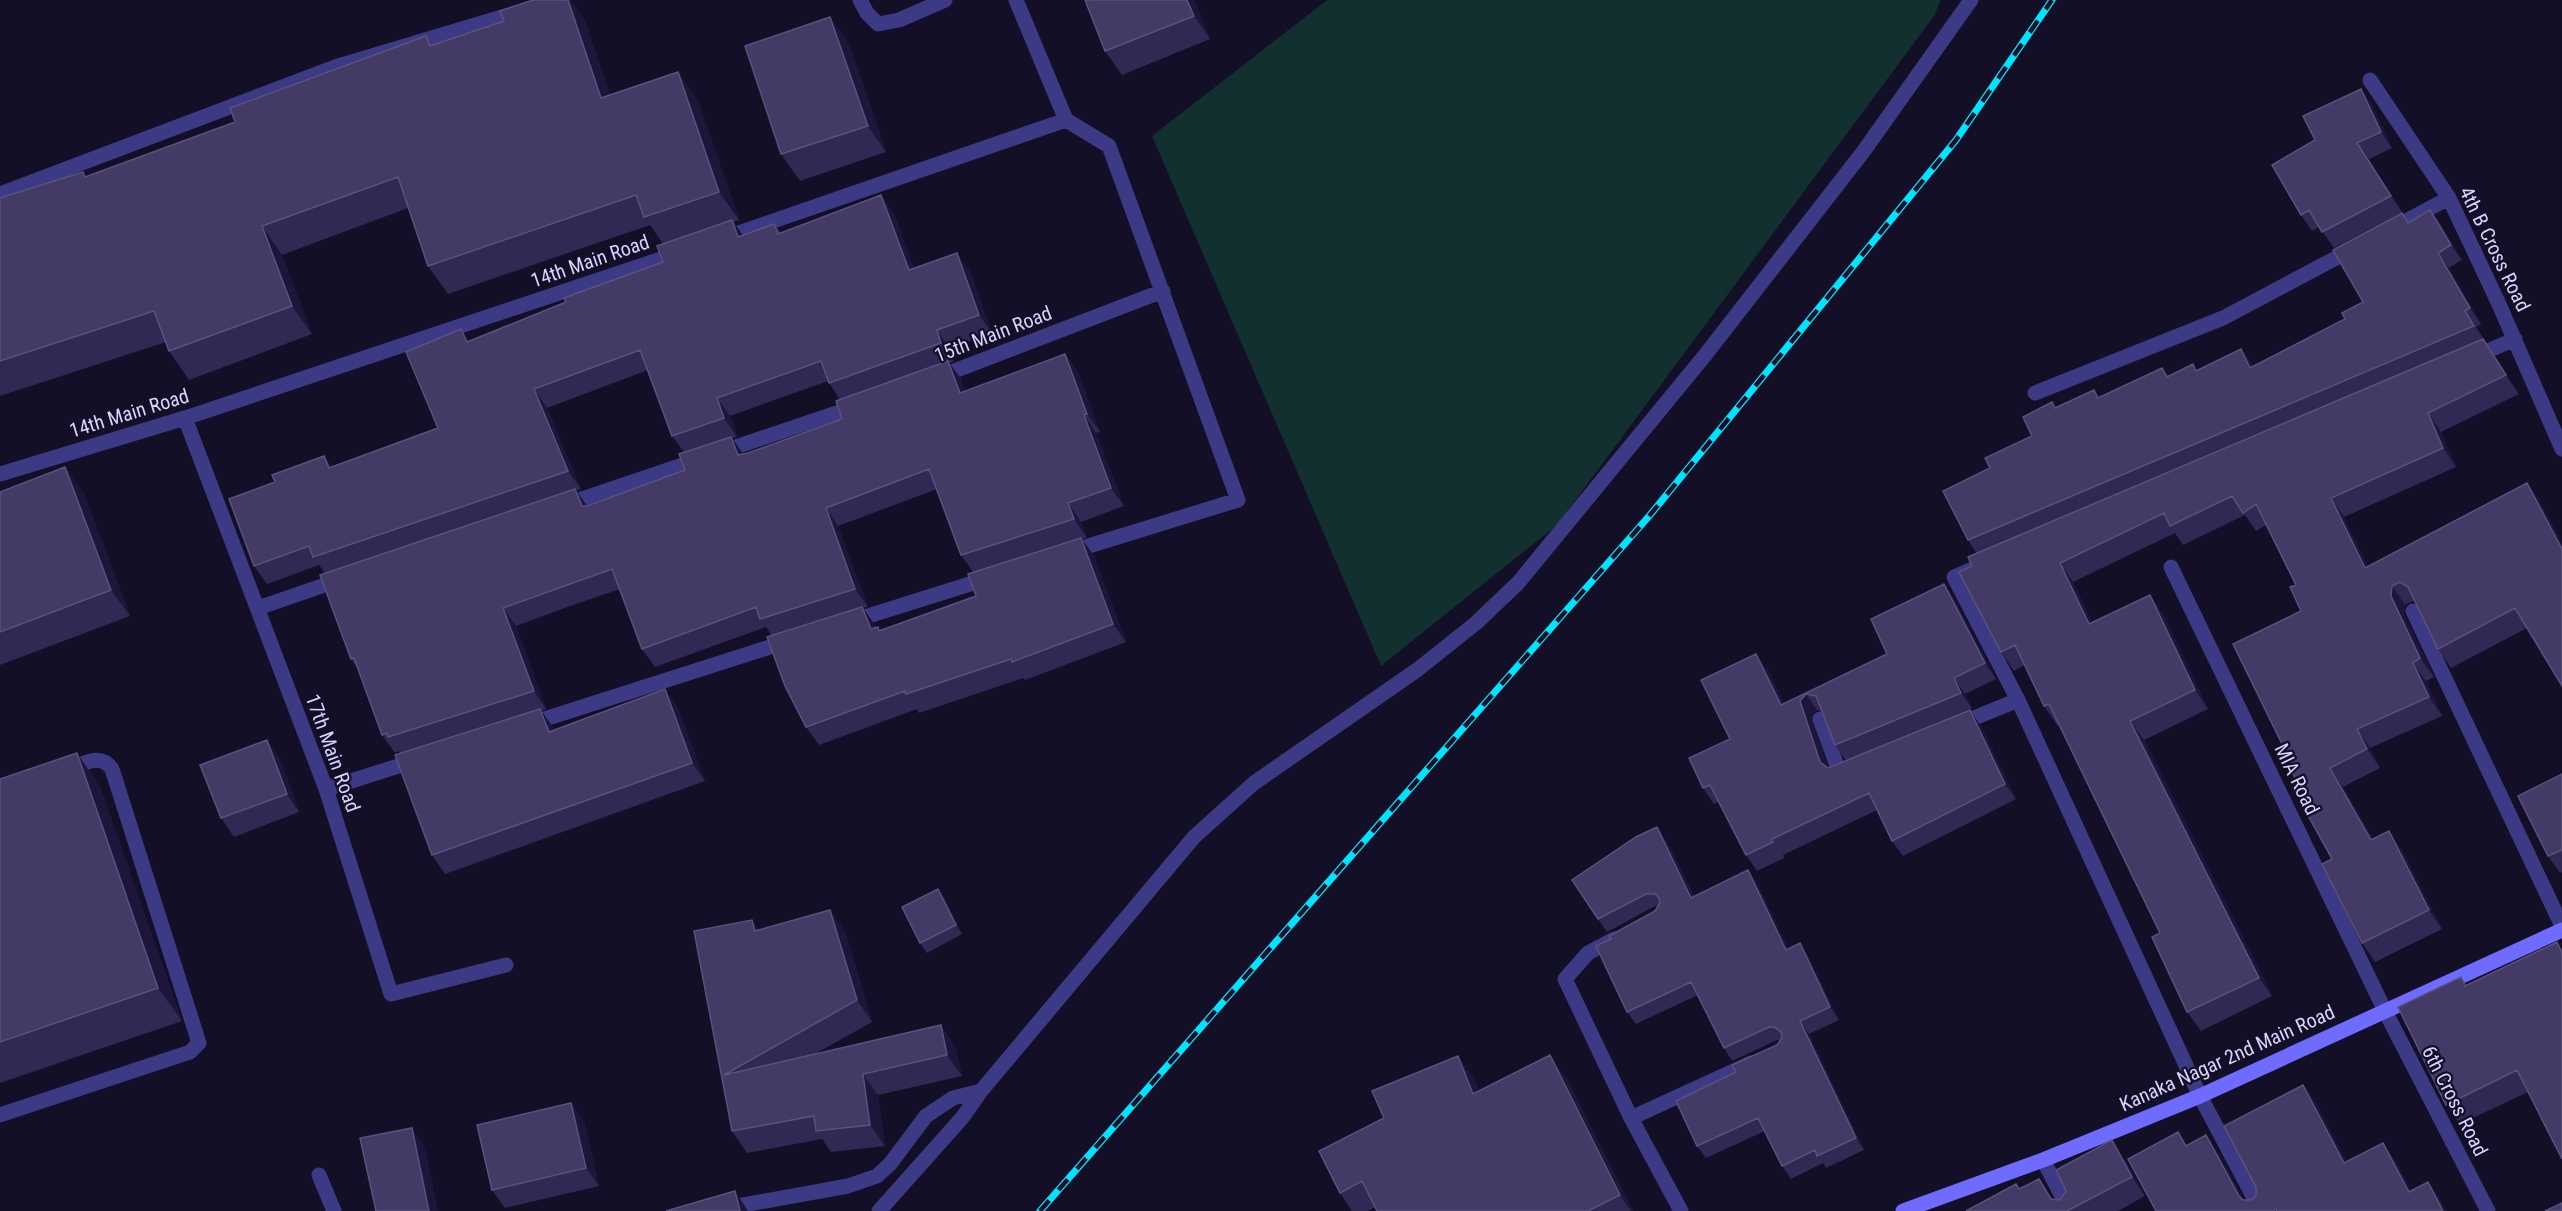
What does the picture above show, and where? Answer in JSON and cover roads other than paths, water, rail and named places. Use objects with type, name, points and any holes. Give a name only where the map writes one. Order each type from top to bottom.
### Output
[{"type":"main road","name":"Kanaka Nagar 2nd Main Road","points":[[1903,1211],[2043,1160],[2200,1096],[2562,930]]},
{"type":"street","points":[[0,194],[335,67],[560,0]]},
{"type":"street","points":[[860,0],[867,13],[878,24],[899,20],[945,0]]},
{"type":"street","points":[[1016,0],[1066,120],[1109,146],[1238,500],[1050,558]]},
{"type":"street","points":[[879,1211],[962,1118],[981,1090],[1194,837],[1254,783],[1417,670],[1476,623],[1518,583],[1713,346],[1863,152],[1971,0]]},
{"type":"street","name":"4th B Cross Road","points":[[2370,80],[2449,198],[2515,339],[2562,448]]},
{"type":"street","name":"14th Main Road","points":[[0,474],[185,418],[1066,120]]},
{"type":"street","points":[[2035,393],[2223,318],[2449,198]]},
{"type":"street","name":"15th Main Road","points":[[921,384],[1163,291]]},
{"type":"street","points":[[2462,362],[2515,339]]},
{"type":"street","points":[[550,510],[876,400]]},
{"type":"street","name":"17th Main Road","points":[[185,418],[326,789],[391,993],[506,965]]},
{"type":"street","points":[[1997,558],[1954,577],[2018,700],[2200,1096],[2260,1211]]},
{"type":"street","name":"MIA Road","points":[[2171,567],[2385,1011]]},
{"type":"street","points":[[834,627],[1004,573]]},
{"type":"street","points":[[258,608],[359,574]]},
{"type":"street","points":[[2413,612],[2562,926]]},
{"type":"street","points":[[518,728],[800,638]]},
{"type":"street","points":[[1945,731],[2018,700]]},
{"type":"street","points":[[1820,719],[1840,774],[1861,765]]},
{"type":"street","points":[[326,789],[427,757]]},
{"type":"street","points":[[0,1115],[190,1052],[199,1043],[112,769],[108,762],[99,759],[51,777]]},
{"type":"street","points":[[1629,931],[1588,953],[1565,979],[1631,1118],[1680,1211]]},
{"type":"street","name":"6th Cross Road","points":[[2385,1011],[2488,1211]]},
{"type":"street","points":[[1631,1118],[1770,1054]]},
{"type":"street","points":[[710,1211],[848,1186],[877,1176],[890,1164],[926,1116],[953,1098],[981,1090]]},
{"type":"street","points":[[2043,1160],[2070,1211]]},
{"type":"street","points":[[319,1175],[334,1211]]},
{"type":"railway","points":[[1040,1211],[1650,515],[1956,140],[2052,0]]}]
